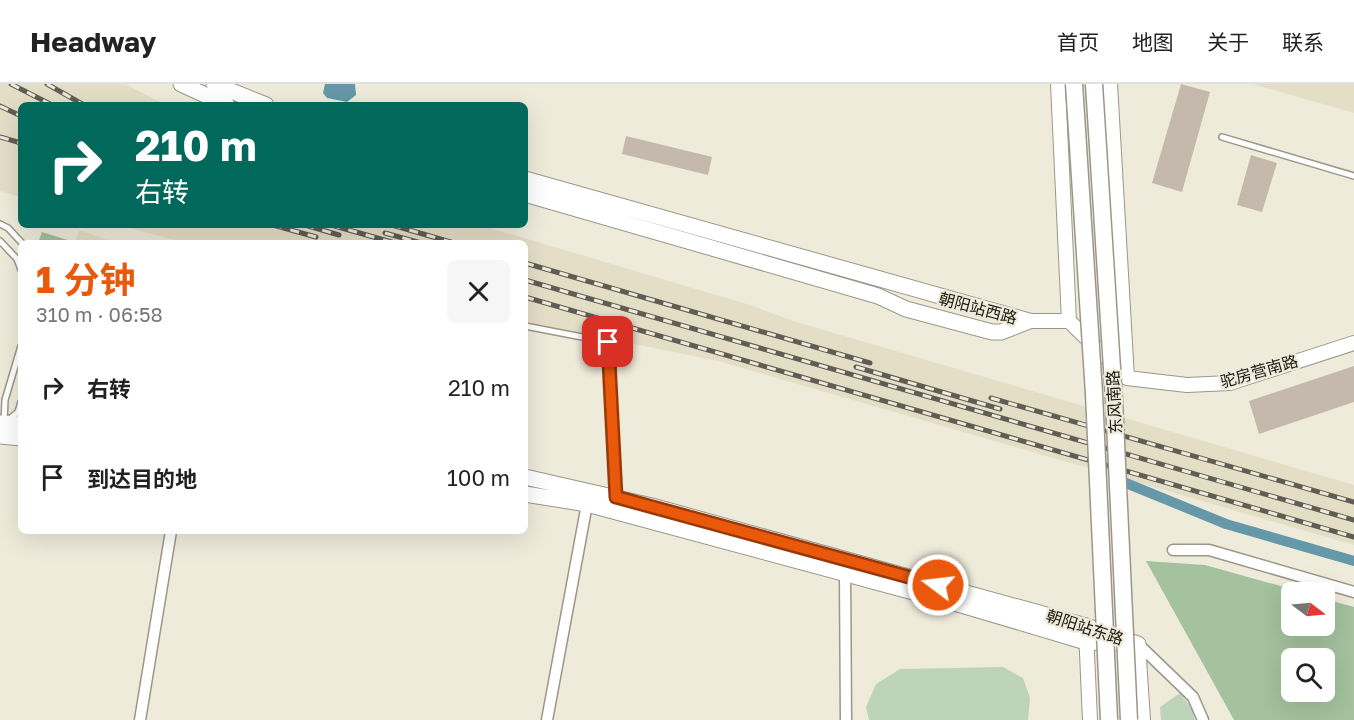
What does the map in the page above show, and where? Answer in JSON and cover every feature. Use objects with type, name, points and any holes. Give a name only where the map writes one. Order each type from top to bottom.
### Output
[{"type":"main road","points":[[181,84],[220,102]]},
{"type":"main road","points":[[214,84],[259,102]]},
{"type":"main road","name":"东风南路","points":[[1074,84],[1094,394],[1109,720]]},
{"type":"main road","name":"东风南路","points":[[1094,84],[1114,400],[1129,720]]},
{"type":"main road","name":"朝阳站西路","points":[[528,180],[1029,321]]},
{"type":"main road","name":"朝阳站西路","points":[[528,195],[992,332],[1001,332],[1029,321]]},
{"type":"main road","points":[[1,431],[18,425]]},
{"type":"main road","points":[[1,431],[18,437]]},
{"type":"main road","name":"朝阳站东路","points":[[528,478],[616,497],[1086,626],[1138,644]]},
{"type":"main road","name":"朝阳站东路","points":[[528,494],[587,504],[845,573],[1086,642],[1138,644]]},
{"type":"street","points":[[1058,84],[1069,321],[1127,378]]},
{"type":"street","points":[[1110,84],[1127,378]]},
{"type":"street","points":[[1029,321],[1069,321]]},
{"type":"street","name":"驼房营南路","points":[[1127,378],[1187,385],[1230,383],[1354,343]]},
{"type":"street","points":[[547,720],[587,504]]},
{"type":"street","points":[[140,720],[171,534]]},
{"type":"street","points":[[1173,550],[1209,550],[1354,592]]},
{"type":"street","points":[[845,573],[846,720]]},
{"type":"street","points":[[1086,626],[1090,720]]},
{"type":"street","points":[[1138,644],[1143,720]]},
{"type":"street","points":[[1138,644],[1193,697],[1203,720]]},
{"type":"lane","points":[[1222,137],[1354,176]]},
{"type":"lane","points":[[0,224],[8,228],[19,240]]},
{"type":"lane","points":[[0,241],[18,262]]},
{"type":"lane","points":[[528,328],[608,342],[616,497]]},
{"type":"lane","points":[[1,431],[5,400],[18,356]]},
{"type":"lane","points":[[1,431],[18,412]]},
{"type":"shaded area","points":[[0,84],[125,84],[160,102],[18,102],[18,196],[0,191]]},
{"type":"shaded area","points":[[1252,84],[1354,84],[1354,113]]},
{"type":"shaded area","points":[[131,228],[490,228],[750,305],[793,321],[1354,485],[1354,545],[718,361],[528,323],[528,240],[173,240]]},
{"type":"shaded area","points":[[79,230],[108,240],[76,240]]},
{"type":"green space","points":[[42,232],[68,240],[39,240]]},
{"type":"green space","points":[[1146,561],[1205,565],[1281,586],[1281,636],[1335,636],[1335,602],[1354,607],[1354,720],[1234,720]]},
{"type":"green space","points":[[1003,667],[1023,678],[1030,698],[1028,720],[869,720],[866,707],[876,684],[900,669]]},
{"type":"green space","points":[[1180,693],[1192,708],[1195,720],[1161,720],[1160,707]]},
{"type":"water","points":[[325,84],[355,84],[356,95],[347,102],[327,98],[323,93]]},
{"type":"building","points":[[1181,84],[1210,92],[1182,192],[1152,183]]},
{"type":"building","points":[[626,136],[712,157],[708,175],[622,154]]},
{"type":"building","points":[[1251,155],[1277,163],[1262,212],[1237,205]]},
{"type":"building","points":[[1354,366],[1354,402],[1259,434],[1249,401]]},
{"type":"waterway","points":[[1116,479],[1226,524],[1354,561]]},
{"type":"railway","points":[[11,84],[46,102]]},
{"type":"railway","points":[[47,84],[79,102]]},
{"type":"railway","points":[[0,106],[18,115]]},
{"type":"railway","points":[[0,137],[18,142]]},
{"type":"railway","points":[[284,228],[316,237]]},
{"type":"railway","points":[[315,228],[339,235]]},
{"type":"railway","points":[[342,228],[384,240]]},
{"type":"railway","points":[[402,228],[444,240]]},
{"type":"railway","points":[[385,233],[410,240]]},
{"type":"railway","points":[[528,264],[870,363]]},
{"type":"railway","points":[[528,281],[1354,520]]},
{"type":"railway","points":[[528,298],[1354,537]]},
{"type":"railway","points":[[856,367],[1000,409]]},
{"type":"railway","points":[[991,398],[1354,502]]},
{"type":"route","points":[[608,342],[616,497],[938,585]]}]
